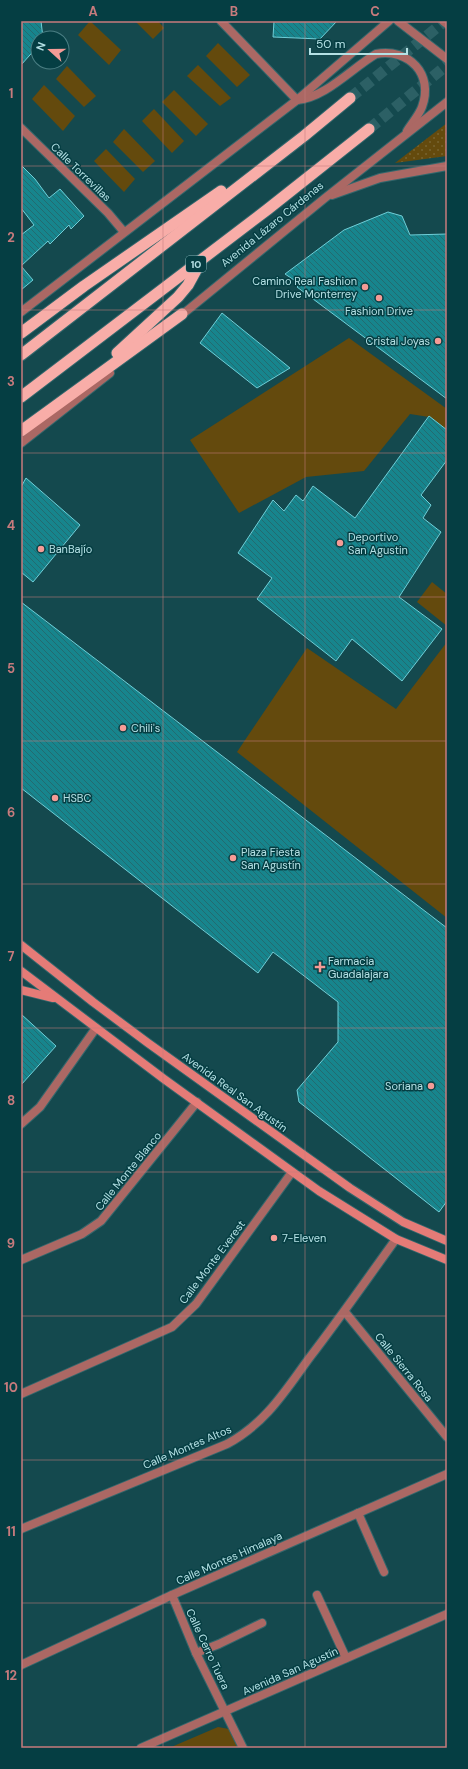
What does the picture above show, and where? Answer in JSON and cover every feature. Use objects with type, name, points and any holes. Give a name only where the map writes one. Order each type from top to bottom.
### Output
[{"type":"highway","points":[[21,355],[304,136],[350,98]]},
{"type":"highway","name":"Avenida Lázaro Cárdenas","points":[[21,397],[203,259],[370,129]]},
{"type":"highway","points":[[21,333],[84,286],[167,228],[269,158],[304,136]]},
{"type":"highway","points":[[74,392],[178,297],[188,285],[203,259]]},
{"type":"highway","points":[[21,431],[182,314]]},
{"type":"main road","name":"Avenida Real San Agustín","points":[[23,948],[148,1043],[350,1188],[403,1222],[447,1241]]},
{"type":"main road","points":[[21,971],[58,1000],[319,1191],[396,1239],[447,1260]]},
{"type":"main road","points":[[21,990],[58,1000]]},
{"type":"street","points":[[221,21],[297,100]]},
{"type":"street","points":[[21,312],[297,100],[389,21]]},
{"type":"street","points":[[398,21],[447,59]]},
{"type":"street","points":[[443,21],[447,24]]},
{"type":"street","points":[[297,100],[307,99],[320,93],[376,54],[385,52],[396,53],[406,57],[420,71],[424,82],[425,93],[422,108],[403,136]]},
{"type":"street","name":"Avenida Lázaro Cárdenas","points":[[21,443],[325,198],[447,102]]},
{"type":"street","name":"Calle Torrevillas","points":[[21,128],[108,213],[124,232]]},
{"type":"street","points":[[325,198],[380,178],[447,166]]},
{"type":"street","points":[[21,1124],[40,1107],[96,1028]]},
{"type":"street","name":"Calle Monte Blanco","points":[[21,1260],[82,1234],[101,1221],[197,1102]]},
{"type":"street","name":"Calle Monte Everest","points":[[21,1394],[172,1327],[196,1304],[292,1172]]},
{"type":"street","name":"Calle Montes Altos","points":[[21,1529],[238,1438],[268,1413],[345,1312],[396,1239]]},
{"type":"street","name":"Calle Sierra Rosa","points":[[345,1312],[447,1437]]},
{"type":"street","name":"Calle Montes Himalaya","points":[[21,1665],[172,1595],[447,1474]]},
{"type":"street","points":[[358,1513],[384,1572]]},
{"type":"street","name":"Calle Cerro Tuera","points":[[172,1595],[196,1653],[243,1748]]},
{"type":"street","points":[[317,1595],[346,1658]]},
{"type":"street","name":"Avenida San Agustín","points":[[141,1748],[447,1614]]},
{"type":"street","points":[[196,1653],[219,1644],[262,1623]]},
{"type":"shaded area","points":[[90,21],[121,50],[109,65],[78,35]]},
{"type":"shaded area","points":[[135,21],[158,21],[164,28],[153,39]]},
{"type":"shaded area","points":[[218,43],[250,75],[237,87],[206,56]]},
{"type":"shaded area","points":[[198,65],[231,98],[220,106],[187,76]]},
{"type":"shaded area","points":[[70,69],[96,96],[84,107],[56,79],[64,70]]},
{"type":"shaded area","points":[[44,85],[75,116],[63,131],[32,99]]},
{"type":"shaded area","points":[[174,90],[208,124],[196,136],[162,102]]},
{"type":"shaded area","points":[[154,109],[184,141],[172,153],[142,121]]},
{"type":"shaded area","points":[[447,123],[447,156],[395,163]]},
{"type":"shaded area","points":[[124,129],[155,161],[143,172],[113,142]]},
{"type":"shaded area","points":[[106,149],[135,179],[124,192],[94,161]]},
{"type":"shaded area","points":[[349,338],[447,409],[447,430],[429,417],[410,414],[364,471],[306,477],[239,513],[190,440]]},
{"type":"shaded area","points":[[432,582],[447,594],[447,626],[417,602]]},
{"type":"shaded area","points":[[447,642],[447,918],[237,752],[307,648],[396,709]]},
{"type":"shaded area","points":[[218,1727],[229,1729],[238,1748],[169,1748]]},
{"type":"building","points":[[21,21],[41,21],[42,30],[30,30],[30,55],[21,65]]},
{"type":"building","points":[[274,21],[337,21],[320,39],[273,37]]},
{"type":"building","points":[[21,165],[35,179],[49,198],[60,189],[84,216],[71,229],[69,225],[50,244],[48,241],[21,266],[21,235],[34,225],[21,208]]},
{"type":"building","name":"Fashion Drive","points":[[388,212],[402,216],[410,235],[447,234],[447,399],[297,287],[300,284],[285,274],[344,230]]},
{"type":"building","points":[[21,266],[33,280],[21,290]]},
{"type":"building","points":[[222,313],[290,368],[257,388],[200,343]]},
{"type":"building","name":"Deportivo San Agustin","points":[[429,416],[447,430],[447,460],[421,495],[431,505],[423,518],[441,532],[399,597],[442,629],[402,681],[352,639],[336,661],[257,599],[272,578],[238,553],[273,500],[284,511],[296,495],[303,501],[313,486],[355,518]]},
{"type":"building","name":"BanBajío","points":[[26,478],[80,525],[33,582],[21,572],[21,487]]},
{"type":"building","name":"Plaza Fiesta San Agustín","points":[[21,602],[447,928],[447,1201],[439,1212],[299,1102],[297,1090],[338,1042],[338,1002],[273,952],[258,973],[21,788]]},
{"type":"building","points":[[21,1014],[56,1046],[21,1085]]},
{"type":"tunnel","points":[[350,98],[445,21]]},
{"type":"tunnel","points":[[369,129],[447,65]]},
{"type":"place","name":"Camino Real Fashion Drive Monterrey","points":[[365,287]]},
{"type":"place","name":"Fashion Drive","points":[[379,298]]},
{"type":"place","name":"Cristal Joyas","points":[[438,341]]},
{"type":"place","name":"Deportivo San Agustin","points":[[340,543]]},
{"type":"place","name":"BanBajío","points":[[41,549]]},
{"type":"place","name":"Chili's","points":[[123,728]]},
{"type":"place","name":"HSBC","points":[[55,798]]},
{"type":"place","name":"Plaza Fiesta San Agustín","points":[[233,858]]},
{"type":"place","name":"Farmacia Guadalajara","points":[[320,967]]},
{"type":"place","name":"Soriana","points":[[431,1086]]},
{"type":"place","name":"7-Eleven","points":[[274,1238]]}]
